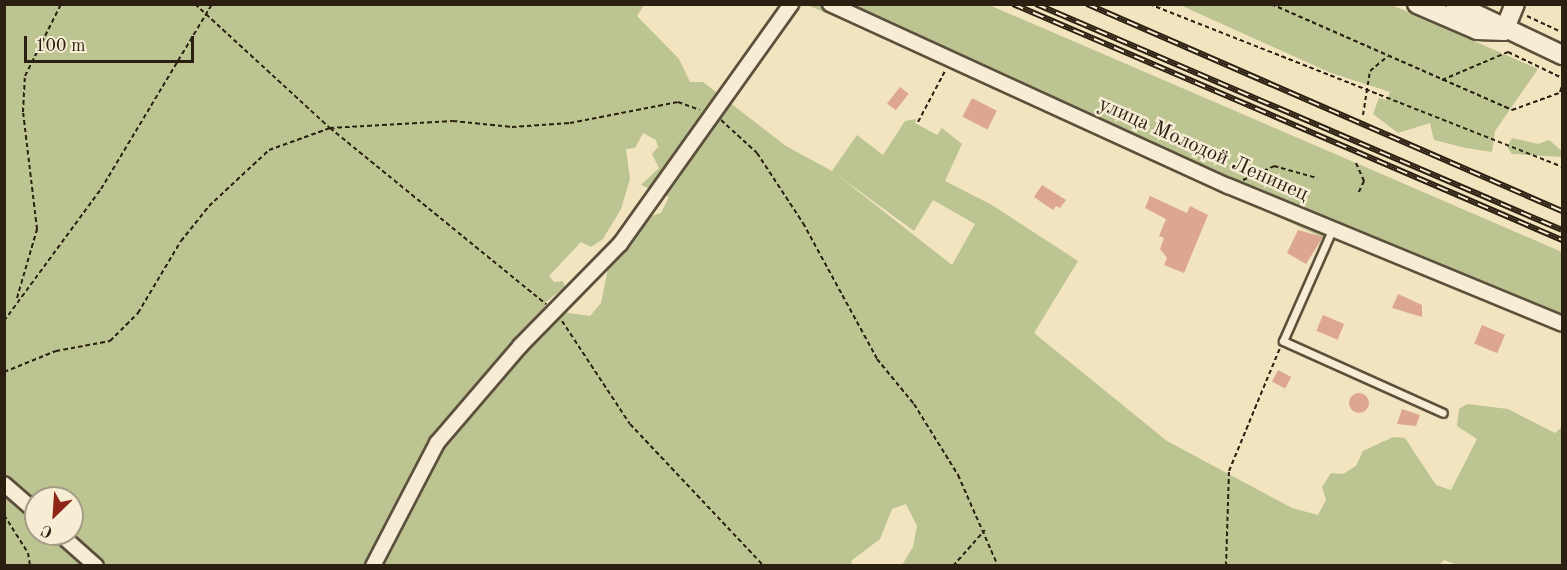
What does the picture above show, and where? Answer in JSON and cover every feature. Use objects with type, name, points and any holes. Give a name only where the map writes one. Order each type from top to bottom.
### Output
[{"type":"main road","points":[[1417,4],[1476,30],[1504,31]]},
{"type":"main road","points":[[1455,4],[1504,31],[1563,55]]},
{"type":"main road","points":[[1504,31],[1519,10]]},
{"type":"street","points":[[373,566],[437,443],[554,310],[620,244],[714,116],[791,4]]},
{"type":"street","name":"улица Молодой Ленинец","points":[[830,4],[1228,186],[1563,324]]},
{"type":"street","points":[[4,484],[24,502]]},
{"type":"street","points":[[74,546],[96,566]]},
{"type":"lane","points":[[1332,230],[1283,341],[1443,413]]},
{"type":"path","points":[[16,301],[37,229],[23,112],[26,75],[61,4]]},
{"type":"path","points":[[195,4],[330,128],[554,310],[630,424],[764,566]]},
{"type":"path","points":[[4,321],[16,301],[101,189],[212,4]]},
{"type":"path","points":[[1149,4],[1563,167]]},
{"type":"path","points":[[1271,4],[1512,110],[1561,92],[1563,86]]},
{"type":"path","points":[[1519,10],[1563,32]]},
{"type":"path","points":[[1442,80],[1508,52],[1563,78]]},
{"type":"path","points":[[1363,115],[1365,88],[1373,66],[1388,56]]},
{"type":"path","points":[[918,122],[952,58]]},
{"type":"path","points":[[4,372],[56,351],[110,341],[138,313],[180,242],[209,206],[269,150],[330,128],[453,121],[512,127],[570,123],[678,102],[714,116],[757,153],[803,223],[877,360],[914,404],[986,530],[998,566]]},
{"type":"path","points":[[1356,163],[1364,181],[1358,194]]},
{"type":"path","points":[[1228,186],[1274,166],[1317,178]]},
{"type":"path","points":[[1226,566],[1229,471],[1283,341]]},
{"type":"path","points":[[4,515],[28,553],[30,566]]},
{"type":"path","points":[[953,566],[986,530]]},
{"type":"green space","points":[[5,5],[644,5],[637,16],[679,59],[690,82],[703,82],[786,146],[832,171],[857,135],[883,155],[905,121],[916,119],[915,123],[937,135],[942,128],[962,144],[945,181],[992,205],[1078,261],[1034,333],[1167,441],[1292,508],[1318,515],[1326,500],[1322,487],[1331,473],[1343,474],[1356,466],[1363,451],[1393,437],[1405,438],[1436,485],[1451,490],[1477,439],[1457,426],[1459,409],[1467,404],[1508,409],[1555,433],[1562,427],[1562,565],[1458,565],[1444,560],[1438,566],[902,565],[913,547],[917,526],[906,504],[892,509],[880,539],[851,561],[853,565],[101,565],[80,546],[84,546],[84,486],[24,486],[24,496],[5,479]],"holes":[[[643,133],[656,140],[658,147],[652,154],[659,168],[641,185],[669,197],[661,213],[648,217],[609,263],[601,303],[590,316],[562,312],[538,319],[547,301],[565,287],[563,281],[554,282],[549,276],[581,242],[591,247],[603,239],[621,209],[630,179],[626,149],[635,148]],[[836,174],[914,231],[933,200],[975,224],[952,265]]]},
{"type":"green space","points":[[807,5],[989,5],[1356,163],[1562,252],[1562,331],[1338,239],[1332,242],[952,65]]},
{"type":"green space","points":[[1180,5],[1392,5],[1538,69],[1495,131],[1492,152],[1466,148],[1434,140],[1430,123],[1398,133],[1373,114],[1379,98],[1387,100],[1390,92],[1331,73]]},
{"type":"green space","points":[[1512,138],[1538,144],[1549,140],[1562,151],[1562,157],[1512,154],[1507,147]]},
{"type":"green space","points":[[4,493],[24,510],[24,546],[65,546],[86,565],[5,565]]},
{"type":"building","points":[[900,87],[909,94],[896,110],[887,104]]},
{"type":"building","points":[[972,98],[997,111],[987,129],[962,117]]},
{"type":"building","points":[[1042,185],[1066,200],[1060,208],[1056,206],[1053,210],[1034,197]]},
{"type":"building","points":[[1150,196],[1187,213],[1190,206],[1208,215],[1184,273],[1164,265],[1167,258],[1160,249],[1164,238],[1159,236],[1166,219],[1145,208]]},
{"type":"building","points":[[1298,230],[1323,237],[1306,264],[1287,253]]},
{"type":"building","points":[[1398,294],[1422,305],[1422,317],[1392,308]]},
{"type":"building","points":[[1323,315],[1344,324],[1338,340],[1316,331]]},
{"type":"building","points":[[1482,325],[1505,335],[1497,353],[1474,343]]},
{"type":"building","points":[[1278,370],[1291,377],[1285,389],[1272,381]]},
{"type":"building","points":[[1359,393],[1366,396],[1369,403],[1366,410],[1359,413],[1352,410],[1349,403],[1352,396]]},
{"type":"building","points":[[1402,409],[1420,415],[1416,426],[1397,424]]},
{"type":"railway","points":[[1013,4],[1562,240]]},
{"type":"railway","points":[[1036,4],[1562,230]]},
{"type":"railway","points":[[1087,4],[1562,211]]}]
